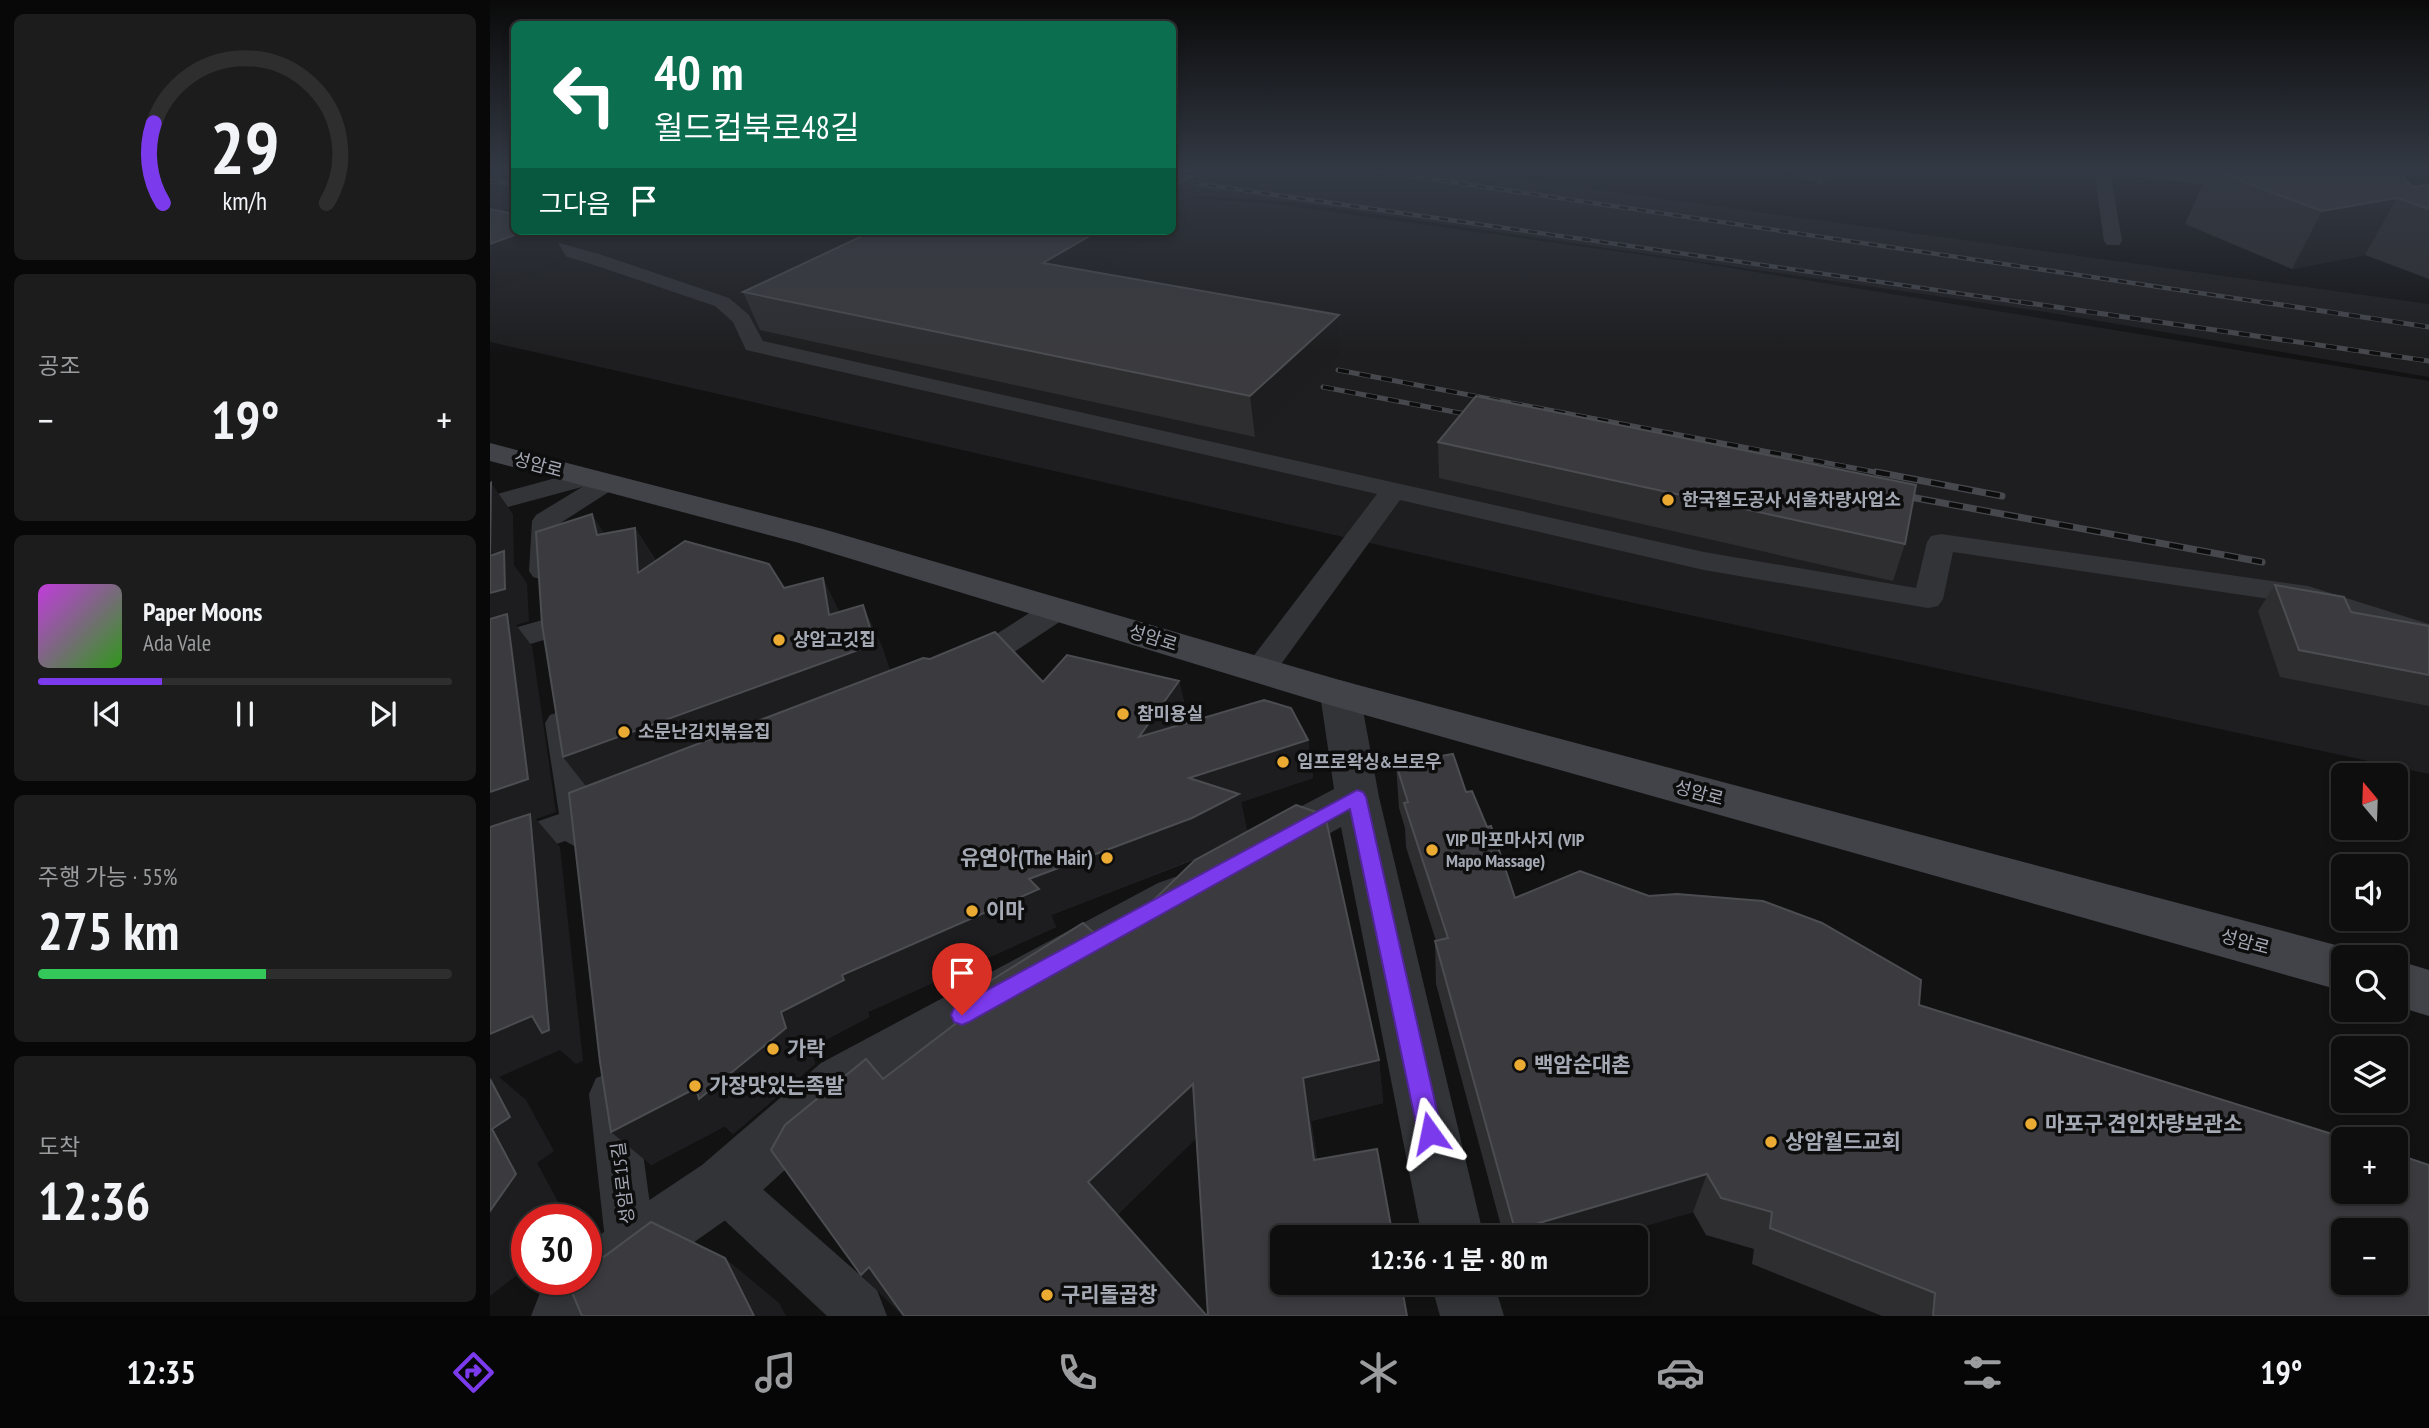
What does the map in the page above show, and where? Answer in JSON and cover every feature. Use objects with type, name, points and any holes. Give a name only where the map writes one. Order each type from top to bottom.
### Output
[{"type":"main road","name":"성암로","points":[[490,452],[811,536],[1340,694],[2331,966]]},
{"type":"main road","points":[[2408,986],[2429,992]]},
{"type":"street","points":[[1340,694],[1357,797],[1450,1225]]},
{"type":"street","points":[[562,1316],[631,1249],[723,1186],[841,1082],[1357,797]]},
{"type":"street","points":[[1466,1295],[1472,1316]]},
{"type":"lane","points":[[2112,231],[2113,241]]},
{"type":"lane","points":[[514,235],[722,302],[742,318],[754,345],[1704,561],[1928,599],[1941,542],[2308,595],[2429,635]]},
{"type":"lane","points":[[584,863],[547,629],[542,555],[546,521],[596,481]]},
{"type":"lane","name":"성암로","points":[[490,504],[596,481]]},
{"type":"lane","points":[[1260,670],[1393,491]]},
{"type":"lane","points":[[944,679],[957,674],[1056,610]]},
{"type":"lane","points":[[490,646],[547,629]]},
{"type":"lane","points":[[490,853],[629,802]]},
{"type":"lane","name":"성암로15길","points":[[607,1056],[631,1249]]},
{"type":"lane","points":[[723,1186],[858,1309],[861,1316]]},
{"type":"shaded area","points":[[490,231],[511,231],[511,235],[1176,235],[1176,231],[1472,231],[1700,263],[2429,381],[2429,774],[2408,769],[2408,763],[2378,763],[1606,597],[490,342]]},
{"type":"shaded area","points":[[1493,231],[1900,231],[2429,304],[2429,377],[2052,313]]},
{"type":"building","points":[[490,231],[511,231],[511,235],[515,235],[490,244]]},
{"type":"building","points":[[864,235],[1091,235],[1043,263],[1339,315],[1250,396],[743,292]]},
{"type":"building","points":[[1476,396],[1916,485],[1905,544],[1438,442]]},
{"type":"building","points":[[491,483],[490,556],[490,484]]},
{"type":"building","points":[[592,514],[597,535],[635,528],[638,573],[685,541],[769,564],[784,588],[823,578],[829,615],[863,605],[875,644],[563,757],[542,624],[536,532]]},
{"type":"building","points":[[504,551],[505,589],[490,593],[490,556]]},
{"type":"building","points":[[2275,585],[2344,597],[2351,612],[2429,626],[2429,675],[2299,650]]},
{"type":"building","points":[[507,614],[528,779],[490,792],[490,619]]},
{"type":"building","points":[[995,632],[1043,682],[1067,655],[1179,681],[1139,737],[1264,700],[1291,708],[1308,740],[1189,778],[1239,794],[1192,818],[1029,879],[1039,889],[842,975],[844,980],[781,1012],[786,1028],[699,1099],[696,1088],[611,1132],[600,1062],[569,793],[923,658],[930,659]]},
{"type":"building","points":[[1453,754],[1466,792],[1472,791],[1487,827],[1491,826],[1515,898],[1580,871],[1649,896],[1677,894],[1763,901],[1822,923],[1921,980],[1919,1005],[2331,1134],[2331,1204],[2408,1204],[2408,1158],[2429,1165],[2429,1316],[1933,1316],[1935,1293],[1770,1228],[1772,1212],[1721,1198],[1707,1174],[1532,1225],[1514,1225],[1435,941],[1448,938],[1404,803],[1408,802],[1396,764]]},
{"type":"building","points":[[1296,805],[1325,815],[1379,1060],[1303,1078],[1314,1160],[1377,1149],[1391,1225],[1270,1225],[1270,1295],[1403,1295],[1407,1316],[1208,1316],[1193,1084],[1088,1182],[1207,1316],[904,1316],[869,1267],[861,1275],[771,1150],[785,1125],[866,1059],[883,1079],[967,1015],[955,1003],[1083,923],[1107,945],[1195,860]]},
{"type":"building","points":[[530,814],[549,1030],[542,1033],[532,1016],[490,1034],[490,827]]},
{"type":"building","points":[[490,1079],[510,1117],[492,1129],[516,1174],[490,1211]]},
{"type":"building","points":[[651,1222],[725,1258],[754,1316],[582,1316],[573,1295],[602,1295],[602,1258]]},
{"type":"railway","points":[[1529,231],[2033,304]]},
{"type":"railway","points":[[1784,231],[2274,304]]},
{"type":"railway","points":[[2021,302],[2429,361]]},
{"type":"railway","points":[[2262,302],[2429,327]]},
{"type":"railway","points":[[1338,370],[1885,474]]},
{"type":"railway","points":[[1323,387],[1481,417]]},
{"type":"railway","points":[[1876,472],[2002,496]]},
{"type":"railway","points":[[1894,494],[2262,562]]},
{"type":"place","name":"한국철도공사 서울차량사업소","points":[[1668,500]]},
{"type":"place","name":"상암고깃집","points":[[779,640]]},
{"type":"place","name":"참미용실","points":[[1123,714]]},
{"type":"place","name":"소문난김치볶음집","points":[[624,732]]},
{"type":"place","name":"임프로왁싱&브로우","points":[[1283,762]]},
{"type":"place","name":"VIP 마포마사지 (VIP Mapo Massage)","points":[[1432,850]]},
{"type":"place","name":"유연아(The Hair)","points":[[1107,858]]},
{"type":"place","name":"이마","points":[[972,911]]},
{"type":"place","name":"가락","points":[[773,1049]]},
{"type":"place","name":"백암순대촌","points":[[1520,1065]]},
{"type":"place","name":"가장맛있는족발","points":[[695,1086]]},
{"type":"place","name":"마포구 견인차량보관소","points":[[2031,1124]]},
{"type":"place","name":"상암월드교회","points":[[1771,1142]]},
{"type":"place","name":"구리돌곱창","points":[[1047,1295]]},
{"type":"route","points":[[962,1015],[1357,797],[1430,1133]]}]
